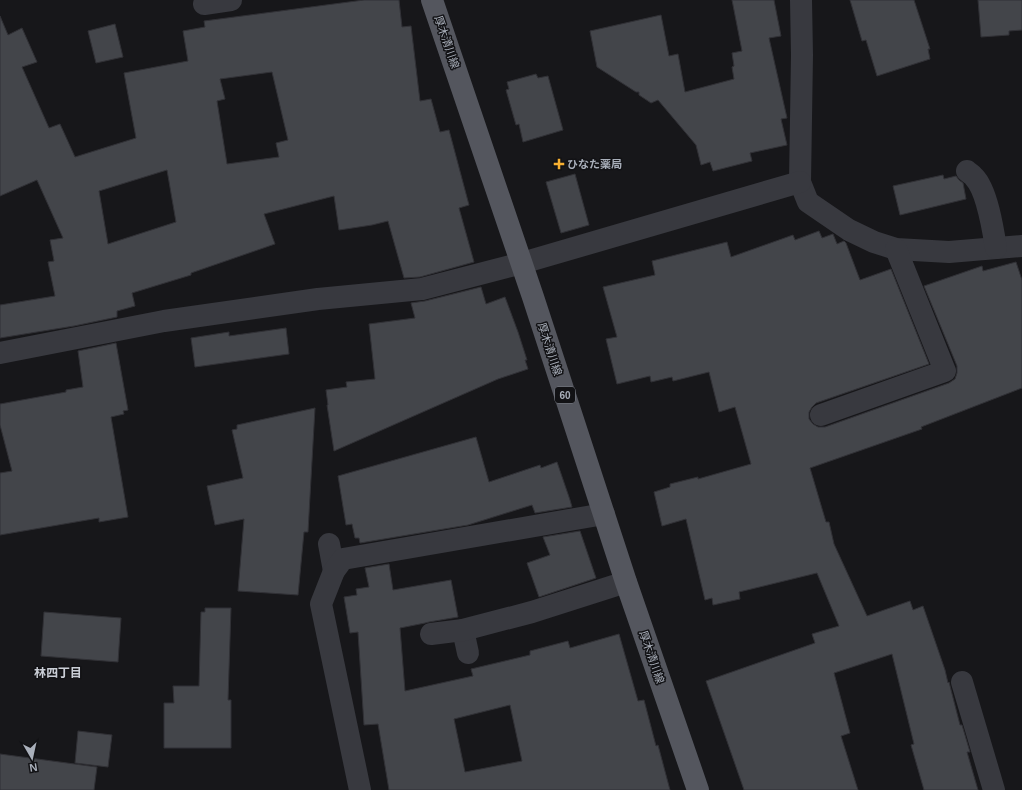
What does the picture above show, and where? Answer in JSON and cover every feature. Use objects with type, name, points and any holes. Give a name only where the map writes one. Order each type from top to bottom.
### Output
[{"type":"main road","name":"厚木清川線","points":[[432,0],[522,263],[626,582],[696,790]]},
{"type":"street","points":[[204,4],[231,0]]},
{"type":"street","points":[[802,0],[800,182],[808,202],[849,230],[874,242],[896,249],[949,252],[1022,246]]},
{"type":"street","points":[[967,171],[975,177],[983,192],[996,248]]},
{"type":"street","points":[[0,353],[164,321],[318,299],[422,289],[522,263],[800,182]]},
{"type":"street","points":[[821,415],[945,372],[896,249]]},
{"type":"street","points":[[360,790],[321,604],[334,571],[343,559],[604,514]]},
{"type":"street","points":[[329,544],[334,571]]},
{"type":"street","points":[[431,634],[464,630],[532,612],[626,582]]},
{"type":"street","points":[[464,630],[468,653]]},
{"type":"street","points":[[962,682],[994,790]]},
{"type":"building","points":[[364,0],[399,0],[402,27],[411,26],[420,101],[431,99],[440,132],[449,130],[469,205],[459,208],[474,262],[420,277],[404,278],[388,221],[339,230],[334,196],[264,214],[275,244],[191,273],[191,275],[132,293],[135,306],[117,311],[117,317],[74,326],[0,338],[0,305],[55,296],[48,262],[54,261],[50,240],[63,238],[37,180],[0,196],[0,16],[8,35],[22,28],[37,62],[22,67],[49,128],[60,124],[75,157],[136,138],[124,73],[188,61],[183,31],[205,27],[204,21]],"holes":[[[272,72],[288,140],[276,143],[279,157],[227,164],[217,101],[225,99],[220,79]],[[167,170],[176,222],[108,244],[99,191]]]},
{"type":"building","points":[[732,0],[774,0],[781,36],[769,38],[787,118],[781,119],[787,145],[750,153],[752,161],[713,171],[710,162],[701,165],[696,145],[658,100],[651,103],[639,95],[639,92],[636,92],[597,67],[590,31],[661,15],[669,56],[678,54],[685,92],[734,79],[732,53],[742,51]]},
{"type":"building","points":[[850,0],[914,0],[930,49],[928,49],[930,59],[877,76],[866,40],[862,41]]},
{"type":"building","points":[[978,0],[1022,0],[1022,30],[1009,31],[1009,35],[981,37]]},
{"type":"building","points":[[115,24],[123,57],[96,63],[88,31]]},
{"type":"building","points":[[536,74],[538,78],[548,76],[563,130],[523,142],[519,124],[516,125],[506,90],[509,89],[507,82]]},
{"type":"building","points":[[575,174],[589,225],[561,233],[546,182]]},
{"type":"building","points":[[943,175],[944,179],[956,176],[963,183],[966,199],[900,215],[893,186]]},
{"type":"building","points":[[819,231],[822,238],[833,234],[837,244],[844,241],[846,243],[860,280],[891,269],[929,364],[816,403],[809,412],[809,419],[818,427],[825,427],[949,383],[955,379],[957,366],[924,286],[982,266],[983,271],[1016,262],[1022,280],[1022,388],[921,427],[922,429],[810,468],[826,522],[829,522],[834,544],[867,616],[910,601],[913,610],[923,606],[948,683],[949,682],[960,725],[962,725],[970,752],[967,752],[978,790],[924,790],[911,745],[914,744],[892,654],[834,673],[850,733],[841,736],[858,790],[744,790],[706,681],[815,643],[812,634],[839,626],[817,573],[739,592],[740,599],[713,605],[712,598],[705,600],[686,519],[662,526],[654,492],[670,487],[670,484],[698,477],[698,479],[751,464],[735,407],[719,412],[709,372],[673,381],[672,377],[651,382],[650,376],[617,384],[606,339],[617,337],[603,287],[655,275],[652,261],[727,242],[731,257],[793,235],[795,240]]},
{"type":"building","points":[[481,287],[486,304],[505,297],[527,360],[525,360],[528,369],[498,379],[334,451],[326,390],[347,387],[346,382],[375,379],[369,324],[415,318],[411,303]]},
{"type":"building","points":[[286,328],[289,354],[195,367],[191,338],[229,332],[229,336]]},
{"type":"building","points":[[116,343],[128,410],[123,411],[124,414],[111,417],[128,517],[99,522],[99,518],[0,535],[0,473],[12,471],[0,425],[0,404],[66,392],[66,390],[83,387],[78,351]]},
{"type":"building","points":[[315,408],[308,532],[304,532],[298,595],[238,591],[244,519],[215,525],[207,486],[243,478],[232,430],[237,429],[237,425]]},
{"type":"building","points":[[476,437],[489,482],[540,465],[541,468],[557,462],[572,507],[535,513],[532,505],[468,525],[360,543],[359,538],[355,538],[352,524],[346,525],[338,476]]},
{"type":"building","points":[[580,531],[596,578],[539,597],[527,563],[550,555],[543,537]]},
{"type":"building","points":[[389,564],[393,590],[451,580],[458,617],[400,628],[405,691],[473,676],[471,669],[530,655],[530,651],[568,641],[570,648],[619,634],[638,701],[644,700],[656,746],[658,745],[670,790],[389,790],[378,724],[364,725],[358,632],[350,633],[344,597],[357,595],[356,589],[369,587],[365,568]],"holes":[[[510,705],[522,761],[465,772],[454,719]]]},
{"type":"building","points":[[205,608],[231,608],[228,700],[231,700],[231,748],[164,748],[164,703],[174,703],[173,686],[199,686],[201,612],[205,612]]},
{"type":"building","points":[[44,612],[121,618],[118,662],[41,656]]},
{"type":"building","points":[[78,731],[112,735],[108,767],[75,763]]},
{"type":"building","points":[[0,754],[97,767],[94,790],[0,790]]},
{"type":"place","name":"ひなた薬局","points":[[559,164]]},
{"type":"district","name":"林四丁目","points":[[58,673]]}]
